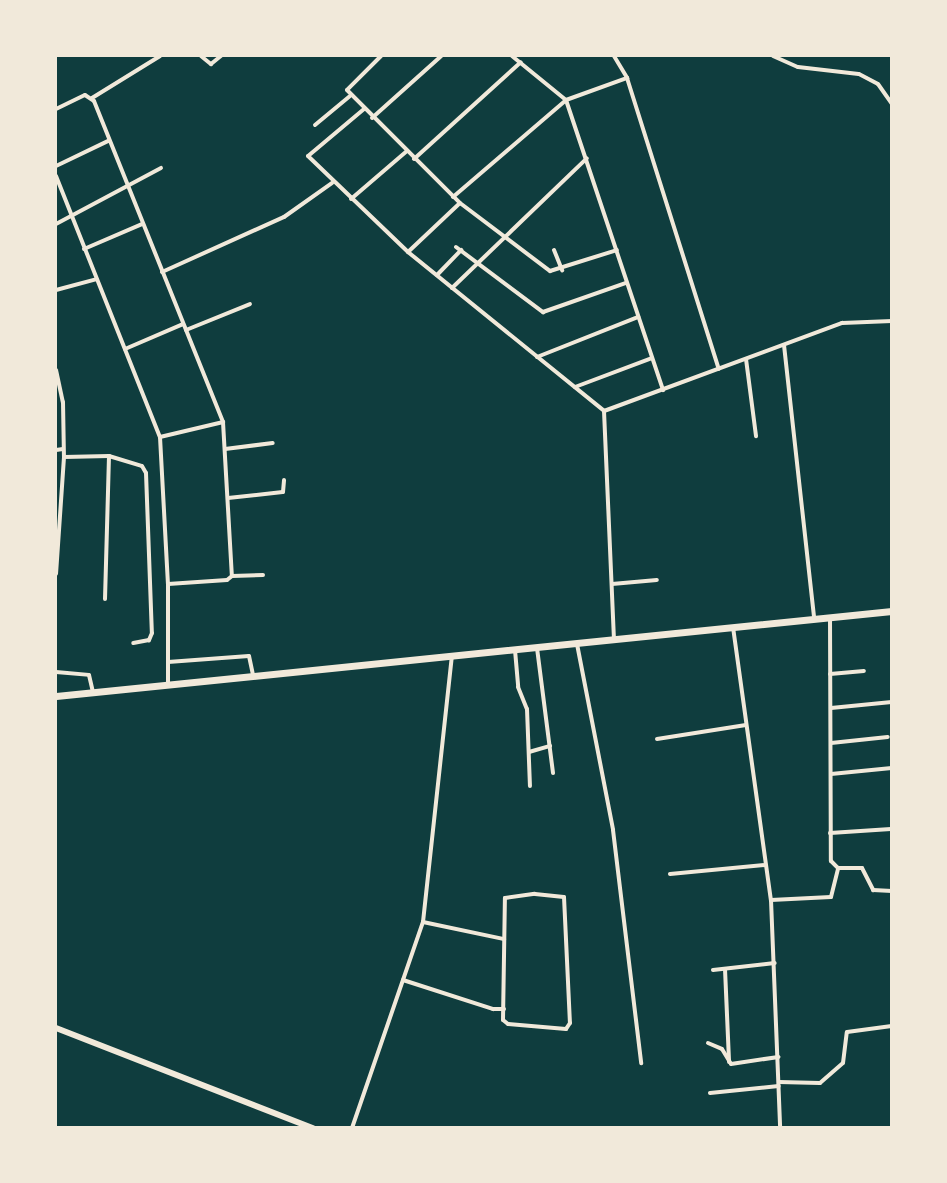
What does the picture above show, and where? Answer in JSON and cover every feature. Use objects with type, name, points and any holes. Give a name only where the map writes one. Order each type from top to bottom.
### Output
[{"type":"main road","points":[[56,696],[891,611]]},
{"type":"main road","points":[[56,1028],[313,1128]]},
{"type":"street","points":[[56,109],[79,97],[92,98],[160,56]]},
{"type":"street","points":[[201,56],[211,64],[221,56]]},
{"type":"street","points":[[381,56],[349,84],[350,96],[453,197],[502,238],[545,268],[562,270],[617,250]]},
{"type":"street","points":[[372,118],[441,56]]},
{"type":"street","points":[[512,56],[566,100],[663,390]]},
{"type":"street","points":[[623,56],[616,57],[627,78],[719,369]]},
{"type":"street","points":[[773,56],[798,67],[850,71],[865,76],[878,84],[891,105]]},
{"type":"street","points":[[414,159],[521,62]]},
{"type":"street","points":[[453,197],[566,100],[627,78]]},
{"type":"street","points":[[315,125],[350,96]]},
{"type":"street","points":[[92,98],[223,422],[232,575]]},
{"type":"street","points":[[364,109],[308,156],[332,183],[408,252],[604,411],[614,639]]},
{"type":"street","points":[[56,166],[108,141]]},
{"type":"street","points":[[351,199],[407,151]]},
{"type":"street","points":[[452,288],[587,158]]},
{"type":"street","points":[[56,224],[161,168]]},
{"type":"street","points":[[56,176],[70,218],[160,437],[168,584],[168,685]]},
{"type":"street","points":[[162,272],[284,217],[332,183]]},
{"type":"street","points":[[408,252],[460,203]]},
{"type":"street","points":[[84,249],[142,224]]},
{"type":"street","points":[[456,247],[543,312],[626,283]]},
{"type":"street","points":[[436,275],[461,250]]},
{"type":"street","points":[[554,250],[562,270]]},
{"type":"street","points":[[56,290],[97,279]]},
{"type":"street","points":[[186,330],[250,304]]},
{"type":"street","points":[[537,357],[638,317]]},
{"type":"street","points":[[604,411],[842,323],[891,321]]},
{"type":"street","points":[[125,349],[183,324]]},
{"type":"street","points":[[784,345],[814,619]]},
{"type":"street","points":[[574,387],[652,358]]},
{"type":"street","points":[[746,359],[756,436]]},
{"type":"street","points":[[56,370],[63,402],[64,457],[56,574]]},
{"type":"street","points":[[160,437],[223,422]]},
{"type":"street","points":[[225,449],[273,444]]},
{"type":"street","points":[[56,450],[63,449]]},
{"type":"street","points":[[64,457],[109,456],[142,466],[146,472],[152,633],[148,640],[133,643]]},
{"type":"street","points":[[105,599],[109,456]]},
{"type":"street","points":[[228,498],[283,492],[284,480]]},
{"type":"street","points":[[168,584],[227,580],[232,575],[263,574]]},
{"type":"street","points":[[612,584],[657,580]]},
{"type":"street","points":[[830,617],[830,833],[831,861],[838,868]]},
{"type":"street","points":[[733,627],[771,900],[780,1128]]},
{"type":"street","points":[[577,643],[613,830],[641,1063]]},
{"type":"street","points":[[537,647],[553,773]]},
{"type":"street","points":[[515,650],[517,683],[527,709],[530,786]]},
{"type":"street","points":[[168,662],[249,656],[253,676]]},
{"type":"street","points":[[352,1128],[423,922],[452,656]]},
{"type":"street","points":[[830,674],[864,671]]},
{"type":"street","points":[[56,672],[89,675],[94,693]]},
{"type":"street","points":[[831,708],[891,702]]},
{"type":"street","points":[[657,739],[746,725]]},
{"type":"street","points":[[831,742],[888,737]]},
{"type":"street","points":[[529,752],[550,746]]},
{"type":"street","points":[[831,774],[891,768]]},
{"type":"street","points":[[830,833],[891,829]]},
{"type":"street","points":[[670,874],[766,865]]},
{"type":"street","points":[[838,868],[858,866],[865,870],[873,890],[891,891]]},
{"type":"street","points":[[771,900],[831,897],[838,868]]},
{"type":"street","points":[[535,894],[564,897],[570,1023],[566,1029],[506,1024],[504,939],[506,896],[535,894]]},
{"type":"street","points":[[423,922],[504,939]]},
{"type":"street","points":[[713,970],[775,963]]},
{"type":"street","points":[[725,969],[729,1062]]},
{"type":"street","points":[[403,980],[493,1009],[504,1009]]},
{"type":"street","points":[[710,1094],[779,1084],[820,1083],[843,1063],[847,1032],[891,1026]]},
{"type":"street","points":[[708,1043],[722,1048],[729,1062]]},
{"type":"street","points":[[729,1062],[778,1057]]}]
